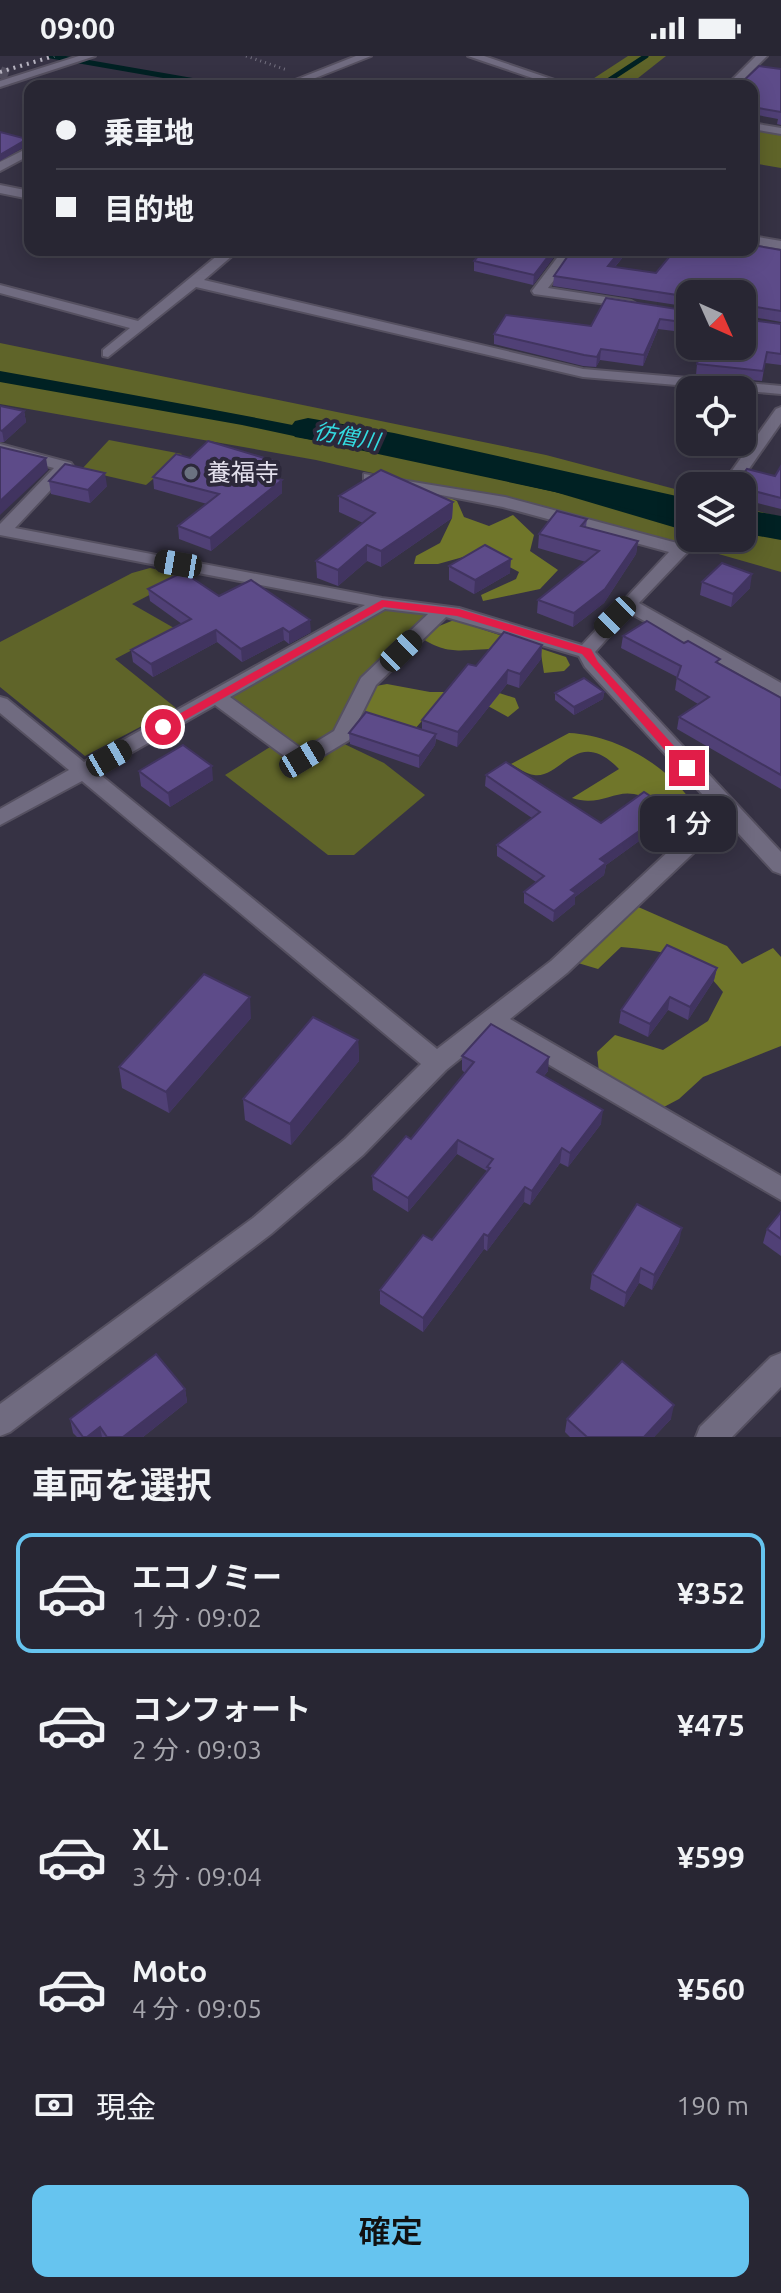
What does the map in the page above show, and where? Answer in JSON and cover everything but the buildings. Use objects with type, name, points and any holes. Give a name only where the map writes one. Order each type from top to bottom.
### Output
[{"type":"street","points":[[9,79],[90,56]]},
{"type":"street","points":[[299,80],[366,56]]},
{"type":"street","points":[[473,56],[548,80]]},
{"type":"street","points":[[737,80],[762,56]]},
{"type":"street","points":[[752,66],[767,68]]},
{"type":"street","points":[[758,127],[781,131]]},
{"type":"street","points":[[0,167],[24,153]]},
{"type":"street","points":[[0,189],[24,194]]},
{"type":"street","points":[[758,241],[781,245]]},
{"type":"street","points":[[108,353],[225,256]]},
{"type":"street","points":[[565,256],[539,291],[645,307]]},
{"type":"street","points":[[194,282],[583,373],[781,390]]},
{"type":"street","points":[[0,289],[140,326]]},
{"type":"street","points":[[739,472],[781,412]]},
{"type":"street","points":[[0,449],[65,466],[2,531]]},
{"type":"street","points":[[370,477],[505,502],[676,541]]},
{"type":"street","points":[[2,531],[382,603],[442,611],[586,652],[592,663],[781,866]]},
{"type":"street","points":[[586,652],[679,552]]},
{"type":"street","points":[[0,818],[382,603]]},
{"type":"street","points":[[628,604],[781,691]]},
{"type":"street","points":[[217,697],[302,759],[342,735],[368,682],[442,611]]},
{"type":"street","points":[[0,703],[437,1063]]},
{"type":"street","points":[[0,1422],[262,1226],[354,1147],[437,1063],[559,967],[726,810]]},
{"type":"street","points":[[493,1021],[781,1189]]},
{"type":"street","points":[[711,1437],[781,1367]]},
{"type":"path","points":[[246,56],[306,77]]},
{"type":"green space","points":[[628,56],[666,56],[636,80],[591,80]]},
{"type":"green space","points":[[758,128],[781,131],[781,168],[758,164]]},
{"type":"green space","points":[[0,343],[546,455],[676,489],[676,542],[316,460],[0,404]]},
{"type":"green space","points":[[109,440],[182,454],[146,485],[81,470]]},
{"type":"green space","points":[[408,488],[439,493],[457,501],[464,517],[489,526],[513,515],[534,535],[530,551],[558,570],[540,589],[483,601],[481,595],[516,579],[519,572],[481,552],[438,564],[414,564],[416,556],[440,543],[452,518]]},
{"type":"green space","points":[[756,511],[781,517],[781,572],[711,552],[756,552]]},
{"type":"green space","points":[[150,568],[186,576],[132,604],[174,628],[115,659],[176,708],[85,756],[0,687],[0,642],[132,573]]},
{"type":"green space","points":[[382,603],[438,615],[366,687],[336,740],[384,763],[425,795],[354,855],[328,855],[225,775],[278,742],[217,697]]},
{"type":"green space","points":[[454,620],[566,657],[570,665],[564,671],[544,673],[541,654],[496,649],[446,649],[417,635]]},
{"type":"green space","points":[[387,684],[430,692],[496,692],[515,698],[519,708],[508,717],[488,706],[427,715],[414,730],[368,719],[364,712],[376,686]]},
{"type":"green space","points":[[569,733],[608,740],[645,758],[678,785],[700,817],[678,814],[634,794],[590,801],[572,798],[619,769],[592,752],[571,757],[544,774],[534,775],[511,764]]},
{"type":"green space","points":[[636,906],[727,946],[742,964],[773,948],[781,957],[781,1046],[703,1077],[679,1099],[662,1108],[600,1083],[597,1052],[615,1035],[663,1050],[708,1021],[723,992],[701,970],[665,953],[621,947],[598,969],[578,963]]},
{"type":"water","points":[[0,371],[346,435],[518,471],[676,508],[676,528],[555,492],[242,425],[0,382]]},
{"type":"waterway","points":[[51,56],[189,80]]},
{"type":"waterway","points":[[609,80],[646,56]]},
{"type":"waterway","name":"彷僧川","points":[[308,429],[394,444],[676,508]]},
{"type":"waterway","name":"彷僧川","points":[[756,524],[781,528]]},
{"type":"tunnel","points":[[0,72],[8,75]]},
{"type":"railway","points":[[0,72],[54,56]]},
{"type":"place","name":"養福寺","points":[[191,473]]},
{"type":"route","points":[[163,727],[382,603],[459,613],[586,652],[592,663],[687,768]]}]
